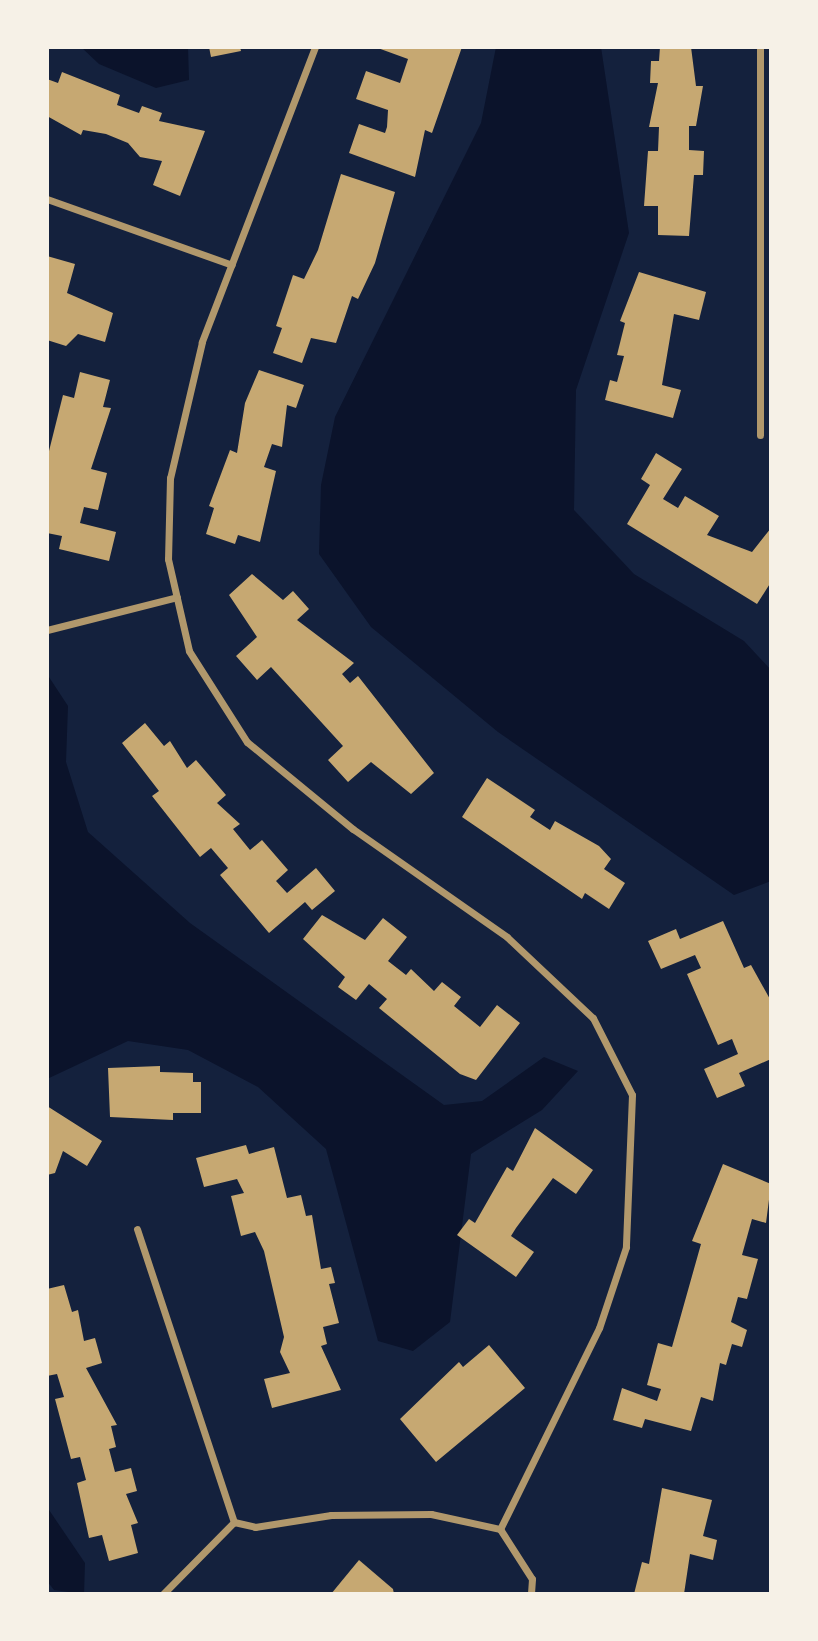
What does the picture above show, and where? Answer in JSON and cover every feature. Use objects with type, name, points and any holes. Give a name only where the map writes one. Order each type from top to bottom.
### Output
[{"type":"street","points":[[314,47],[202,342],[170,478],[168,559],[189,651],[247,741],[353,830],[507,937],[593,1018],[632,1095],[626,1247],[599,1328],[500,1529]]},
{"type":"street","points":[[760,47],[760,435]]},
{"type":"street","points":[[47,199],[232,265]]},
{"type":"street","points":[[47,630],[177,597]]},
{"type":"street","points":[[137,1229],[234,1522]]},
{"type":"street","points":[[234,1522],[255,1527],[331,1515],[431,1514],[500,1529],[532,1580],[531,1594]]},
{"type":"street","points":[[163,1594],[234,1522]]},
{"type":"water","points":[[81,47],[188,47],[189,80],[156,88],[99,64]]},
{"type":"water","points":[[496,47],[601,47],[629,233],[576,390],[574,510],[634,574],[744,641],[771,670],[771,881],[734,895],[498,732],[371,627],[319,554],[321,485],[335,417],[481,123]]},
{"type":"water","points":[[47,674],[68,706],[66,762],[88,832],[190,923],[444,1105],[482,1101],[544,1057],[578,1071],[542,1110],[471,1154],[450,1322],[413,1351],[378,1341],[326,1149],[258,1087],[188,1050],[128,1041],[47,1079]]},
{"type":"water","points":[[47,1507],[85,1563],[84,1594],[54,1590],[47,1581]]},
{"type":"building","points":[[209,47],[240,47],[241,51],[211,57]]},
{"type":"building","points":[[375,47],[462,47],[432,133],[425,130],[415,177],[349,153],[359,124],[385,133],[387,127],[388,110],[356,99],[366,71],[400,83],[408,59]]},
{"type":"building","points":[[660,47],[691,47],[696,86],[703,86],[696,126],[689,126],[689,150],[704,151],[703,175],[694,175],[689,236],[658,235],[658,206],[644,206],[648,151],[658,151],[659,127],[649,127],[658,83],[650,83],[651,61],[659,61]]},
{"type":"building","points":[[62,72],[120,95],[117,105],[139,113],[142,106],[162,113],[159,121],[205,131],[180,196],[153,185],[162,161],[140,157],[128,143],[106,134],[83,130],[81,135],[47,116],[47,79],[58,83]]},
{"type":"building","points":[[341,174],[395,192],[375,263],[358,299],[352,296],[336,343],[311,338],[302,363],[273,353],[282,328],[276,326],[293,275],[304,279],[318,250]]},
{"type":"building","points":[[47,256],[75,264],[67,293],[113,313],[105,342],[78,334],[66,346],[47,340]]},
{"type":"building","points":[[639,272],[706,292],[699,320],[674,314],[662,385],[681,390],[673,418],[605,400],[610,380],[617,382],[624,356],[617,355],[625,323],[620,321]]},
{"type":"building","points":[[259,370],[304,385],[296,408],[287,405],[282,447],[272,444],[264,467],[276,471],[260,542],[238,535],[235,544],[206,534],[214,508],[209,506],[230,450],[237,453],[245,403]]},
{"type":"building","points":[[80,372],[110,380],[103,407],[111,408],[91,469],[107,473],[98,510],[84,507],[80,523],[116,532],[109,561],[59,549],[62,536],[47,533],[47,459],[63,395],[74,398]]},
{"type":"building","points":[[656,453],[682,469],[663,499],[678,508],[685,496],[719,516],[707,535],[752,552],[771,528],[771,582],[757,604],[627,524],[650,485],[641,479]]},
{"type":"building","points":[[252,574],[283,600],[293,591],[309,609],[297,620],[354,663],[342,674],[350,683],[358,676],[434,773],[411,794],[371,762],[348,782],[328,760],[343,746],[271,667],[257,680],[236,656],[257,637],[229,595]]},
{"type":"building","points":[[145,723],[164,746],[170,741],[187,768],[196,760],[226,795],[217,803],[240,824],[233,829],[250,850],[262,840],[288,870],[276,881],[287,893],[316,868],[335,891],[312,910],[305,902],[269,933],[220,875],[228,868],[211,848],[200,857],[152,796],[159,791],[122,743]]},
{"type":"building","points":[[487,778],[535,810],[530,817],[550,830],[555,821],[599,846],[611,859],[604,869],[625,883],[609,909],[585,893],[582,899],[462,817]]},
{"type":"building","points":[[322,915],[365,940],[383,918],[407,937],[388,961],[406,975],[411,969],[434,991],[442,982],[461,997],[454,1006],[480,1027],[497,1005],[520,1023],[476,1080],[460,1074],[379,1008],[387,999],[369,984],[356,1000],[338,987],[345,977],[303,939]]},
{"type":"building","points":[[723,921],[744,968],[751,965],[771,1001],[771,1059],[739,1073],[745,1086],[717,1098],[704,1069],[738,1054],[732,1039],[718,1045],[687,974],[701,968],[695,955],[661,969],[648,941],[676,929],[680,939]]},
{"type":"building","points":[[160,1066],[160,1072],[193,1073],[193,1082],[201,1082],[201,1113],[173,1113],[173,1120],[110,1117],[108,1068]]},
{"type":"building","points":[[47,1106],[102,1141],[87,1166],[63,1151],[55,1173],[47,1175]]},
{"type":"building","points":[[535,1128],[593,1170],[576,1194],[553,1178],[516,1228],[511,1236],[534,1252],[516,1277],[457,1235],[469,1219],[475,1223],[507,1167],[513,1171]]},
{"type":"building","points":[[246,1145],[249,1154],[274,1147],[287,1198],[301,1195],[306,1216],[312,1215],[321,1269],[331,1267],[335,1283],[329,1284],[339,1323],[323,1327],[327,1344],[321,1346],[341,1390],[272,1408],[264,1379],[290,1373],[280,1352],[284,1337],[264,1251],[255,1232],[241,1236],[231,1196],[244,1193],[237,1179],[204,1187],[196,1158]]},
{"type":"building","points":[[723,1164],[771,1184],[766,1223],[752,1219],[742,1255],[758,1259],[747,1299],[738,1297],[731,1322],[747,1330],[742,1347],[732,1344],[726,1365],[720,1363],[713,1401],[701,1397],[691,1431],[645,1419],[642,1428],[613,1420],[622,1388],[657,1401],[661,1389],[647,1385],[658,1343],[672,1347],[701,1244],[692,1241]]},
{"type":"building","points":[[64,1285],[72,1312],[78,1310],[84,1341],[95,1338],[102,1363],[86,1368],[117,1425],[111,1426],[116,1447],[109,1449],[115,1472],[131,1468],[137,1491],[126,1494],[138,1523],[131,1525],[138,1553],[109,1561],[102,1535],[89,1538],[77,1483],[86,1480],[80,1457],[71,1459],[55,1399],[64,1397],[57,1374],[47,1376],[47,1289]]},
{"type":"building","points":[[489,1345],[525,1388],[436,1462],[400,1419],[459,1362],[463,1367]]},
{"type":"building","points":[[662,1488],[712,1500],[703,1536],[717,1540],[713,1560],[690,1554],[684,1594],[634,1594],[642,1562],[649,1564]]},
{"type":"building","points":[[359,1560],[393,1589],[394,1594],[331,1594]]}]
